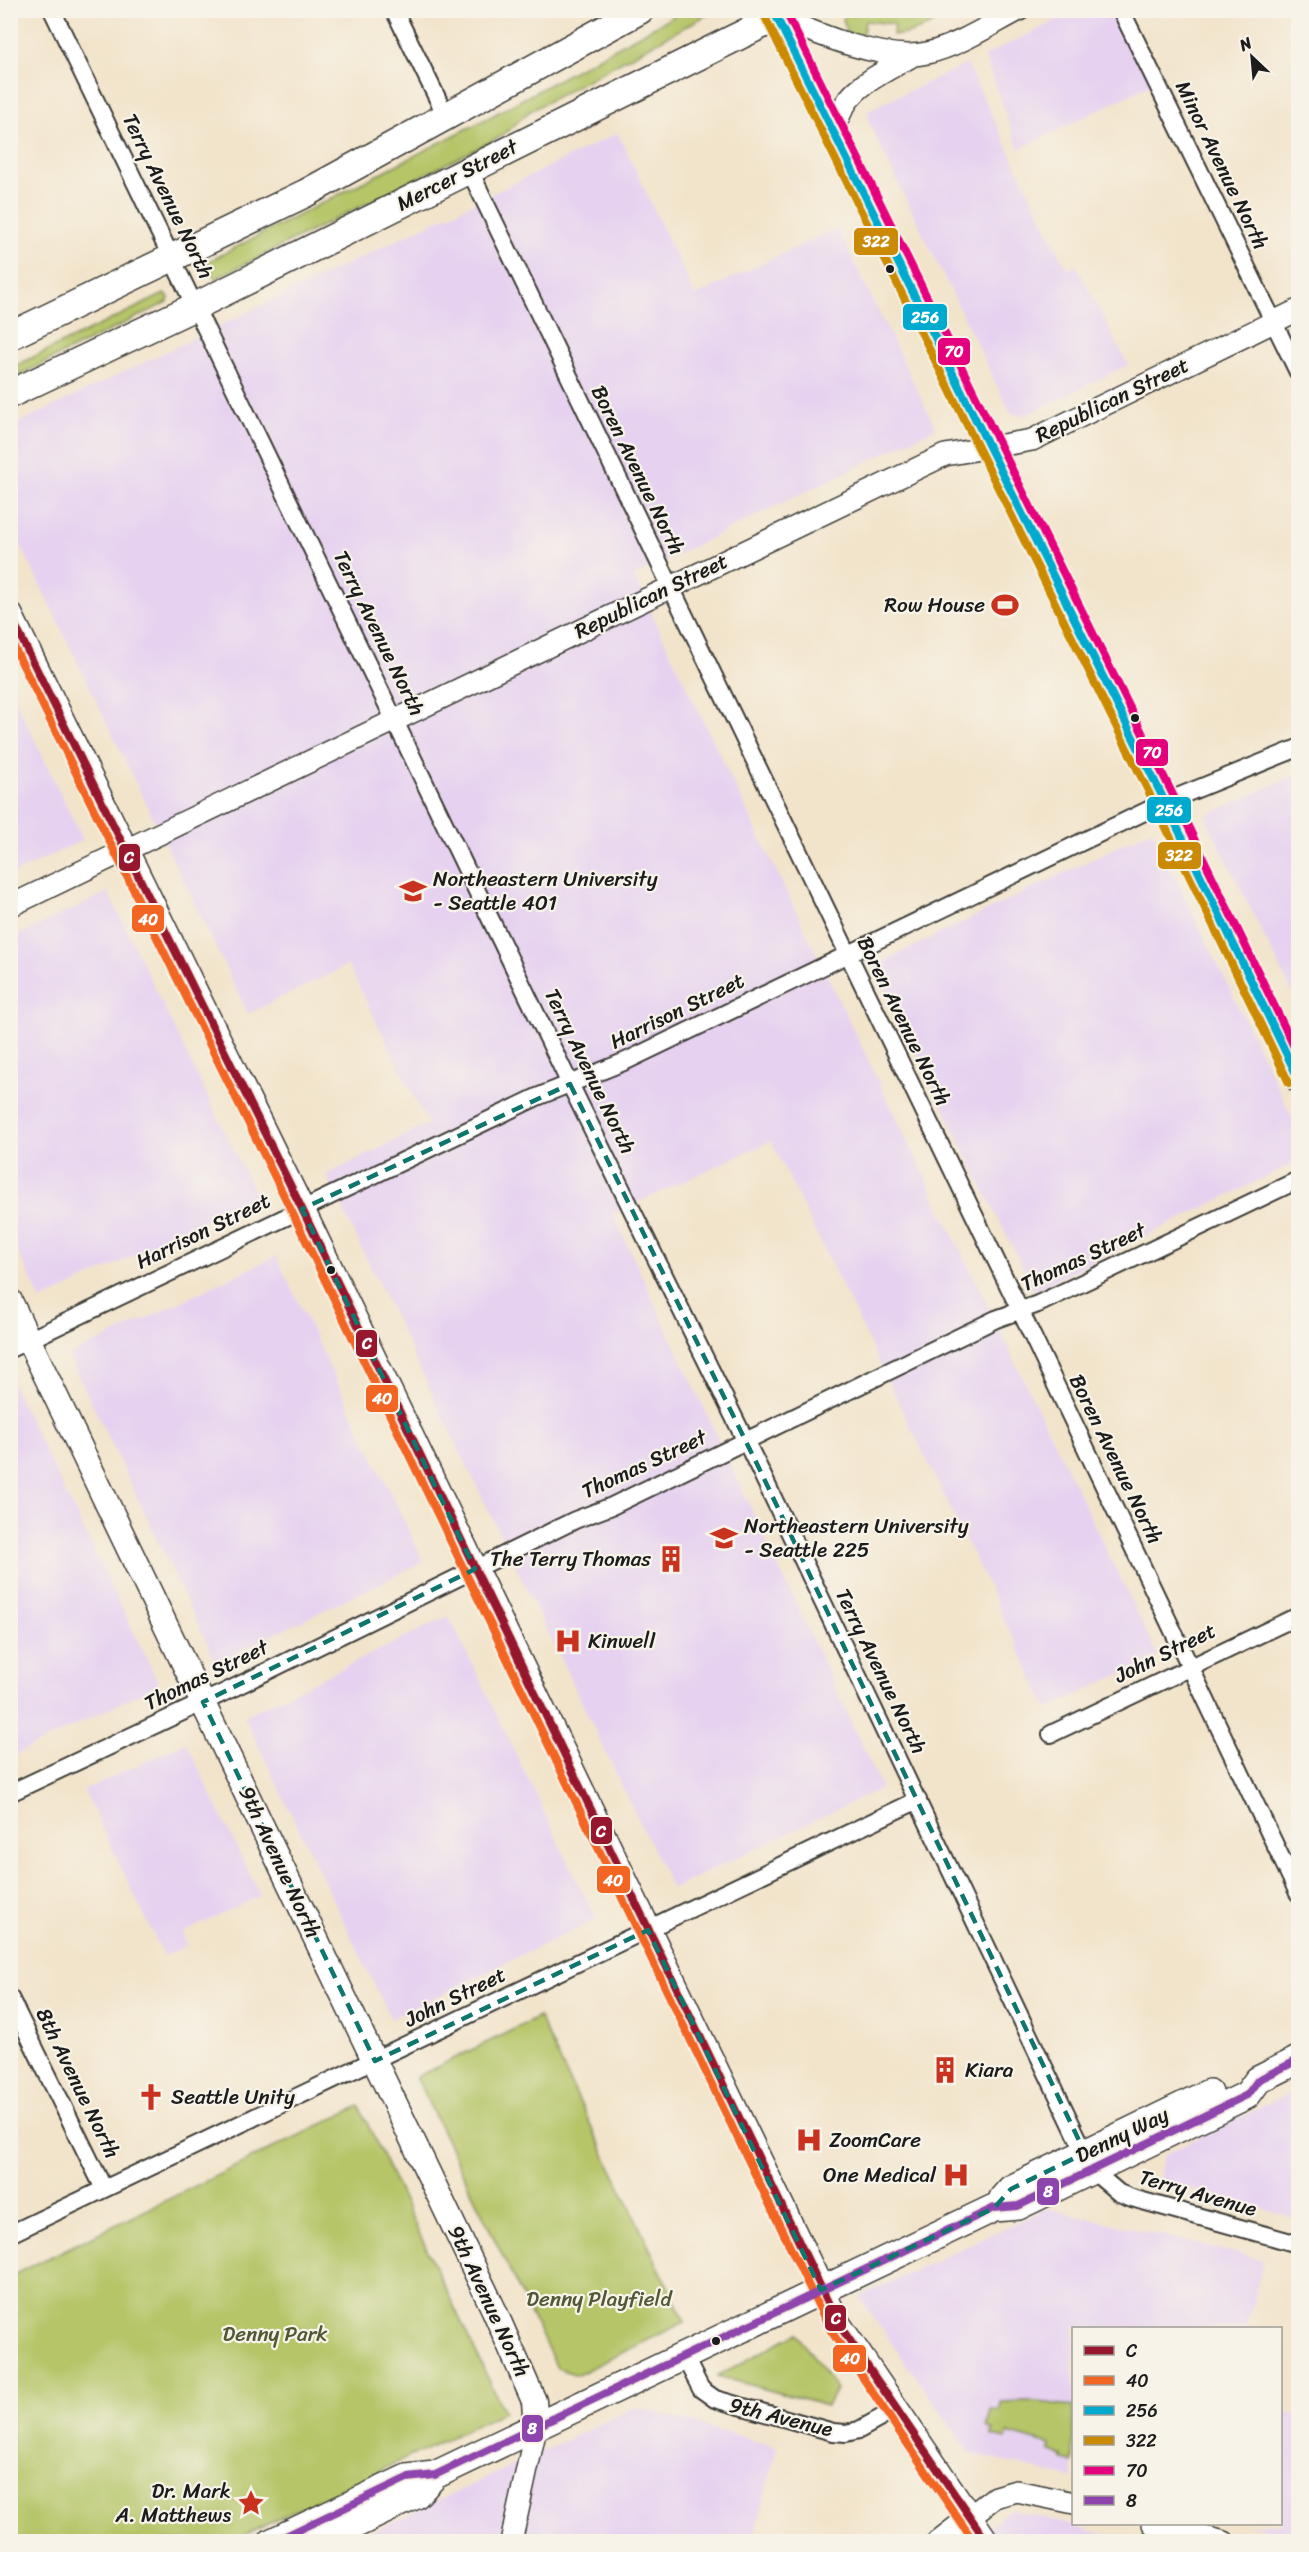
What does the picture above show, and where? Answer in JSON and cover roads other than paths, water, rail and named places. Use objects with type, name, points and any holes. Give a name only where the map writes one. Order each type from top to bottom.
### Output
[{"type":"main road","points":[[10,336],[306,193],[447,118],[640,10]]},
{"type":"main road","points":[[779,13],[834,132],[1299,1078]]},
{"type":"main road","name":"Mercer Street","points":[[10,394],[196,306],[779,13]]},
{"type":"main road","points":[[10,614],[302,1209],[821,2290],[838,2322],[987,2541]]},
{"type":"main road","name":"9th Avenue North","points":[[10,1301],[20,1345],[203,1702],[533,2396],[536,2428]]},
{"type":"main road","name":"Denny Way","points":[[272,2541],[406,2478],[435,2475],[536,2428],[994,2208],[1011,2189],[1089,2162],[1239,2078],[1258,2080],[1299,2060]]},
{"type":"main road","name":"Denny Way","points":[[319,2541],[416,2495],[435,2475]]},
{"type":"street","name":"Terry Avenue North","points":[[52,10],[396,719],[570,1084],[746,1441],[1089,2162]]},
{"type":"street","points":[[394,10],[447,118]]},
{"type":"street","points":[[834,132],[838,114],[855,90],[912,56],[943,48],[1019,10]]},
{"type":"street","name":"Minor Avenue North","points":[[1121,10],[1299,372]]},
{"type":"street","points":[[779,13],[837,43],[912,56]]},
{"type":"street","name":"Boren Avenue North","points":[[469,169],[1299,1893]]},
{"type":"street","name":"Republican Street","points":[[10,906],[945,455],[1032,440],[1299,310]]},
{"type":"street","name":"Harrison Street","points":[[20,1345],[302,1209],[570,1084],[626,1061],[1165,802],[1299,748]]},
{"type":"street","name":"Thomas Street","points":[[10,1793],[996,1319],[1038,1304],[1299,1180]]},
{"type":"street","name":"John Street","points":[[1051,1734],[1190,1665],[1299,1616]]},
{"type":"street","name":"John Street","points":[[10,2234],[918,1800]]},
{"type":"street","name":"8th Avenue North","points":[[10,1998],[104,2189]]},
{"type":"street","name":"Terry Avenue","points":[[1089,2162],[1119,2193],[1299,2244]]},
{"type":"street","name":"9th Avenue","points":[[684,2356],[701,2389],[715,2399],[833,2432],[859,2430],[897,2409]]},
{"type":"street","points":[[511,2541],[536,2428]]},
{"type":"street","points":[[937,2541],[995,2497],[1016,2491],[1072,2503]]},
{"type":"street","points":[[1161,2525],[1224,2541]]},
{"type":"place","name":"Row House","points":[[1005,605]]},
{"type":"place","name":"Northeastern University - Seattle 401","points":[[413,891]]},
{"type":"place","name":"Northeastern University - Seattle 225","points":[[724,1538]]},
{"type":"place","name":"The Terry Thomas","points":[[671,1559]]},
{"type":"place","name":"Kinwell","points":[[568,1641]]},
{"type":"place","name":"Kiara","points":[[945,2070]]},
{"type":"place","name":"Seattle Unity","points":[[151,2097]]},
{"type":"place","name":"ZoomCare","points":[[809,2140]]},
{"type":"place","name":"One Medical","points":[[956,2175]]},
{"type":"place","name":"Dr. Mark A. Matthews","points":[[251,2503]]},
{"type":"park label","name":"Denny Playfield","points":[[599,2299]]},
{"type":"park label","name":"Denny Park","points":[[275,2334]]}]
